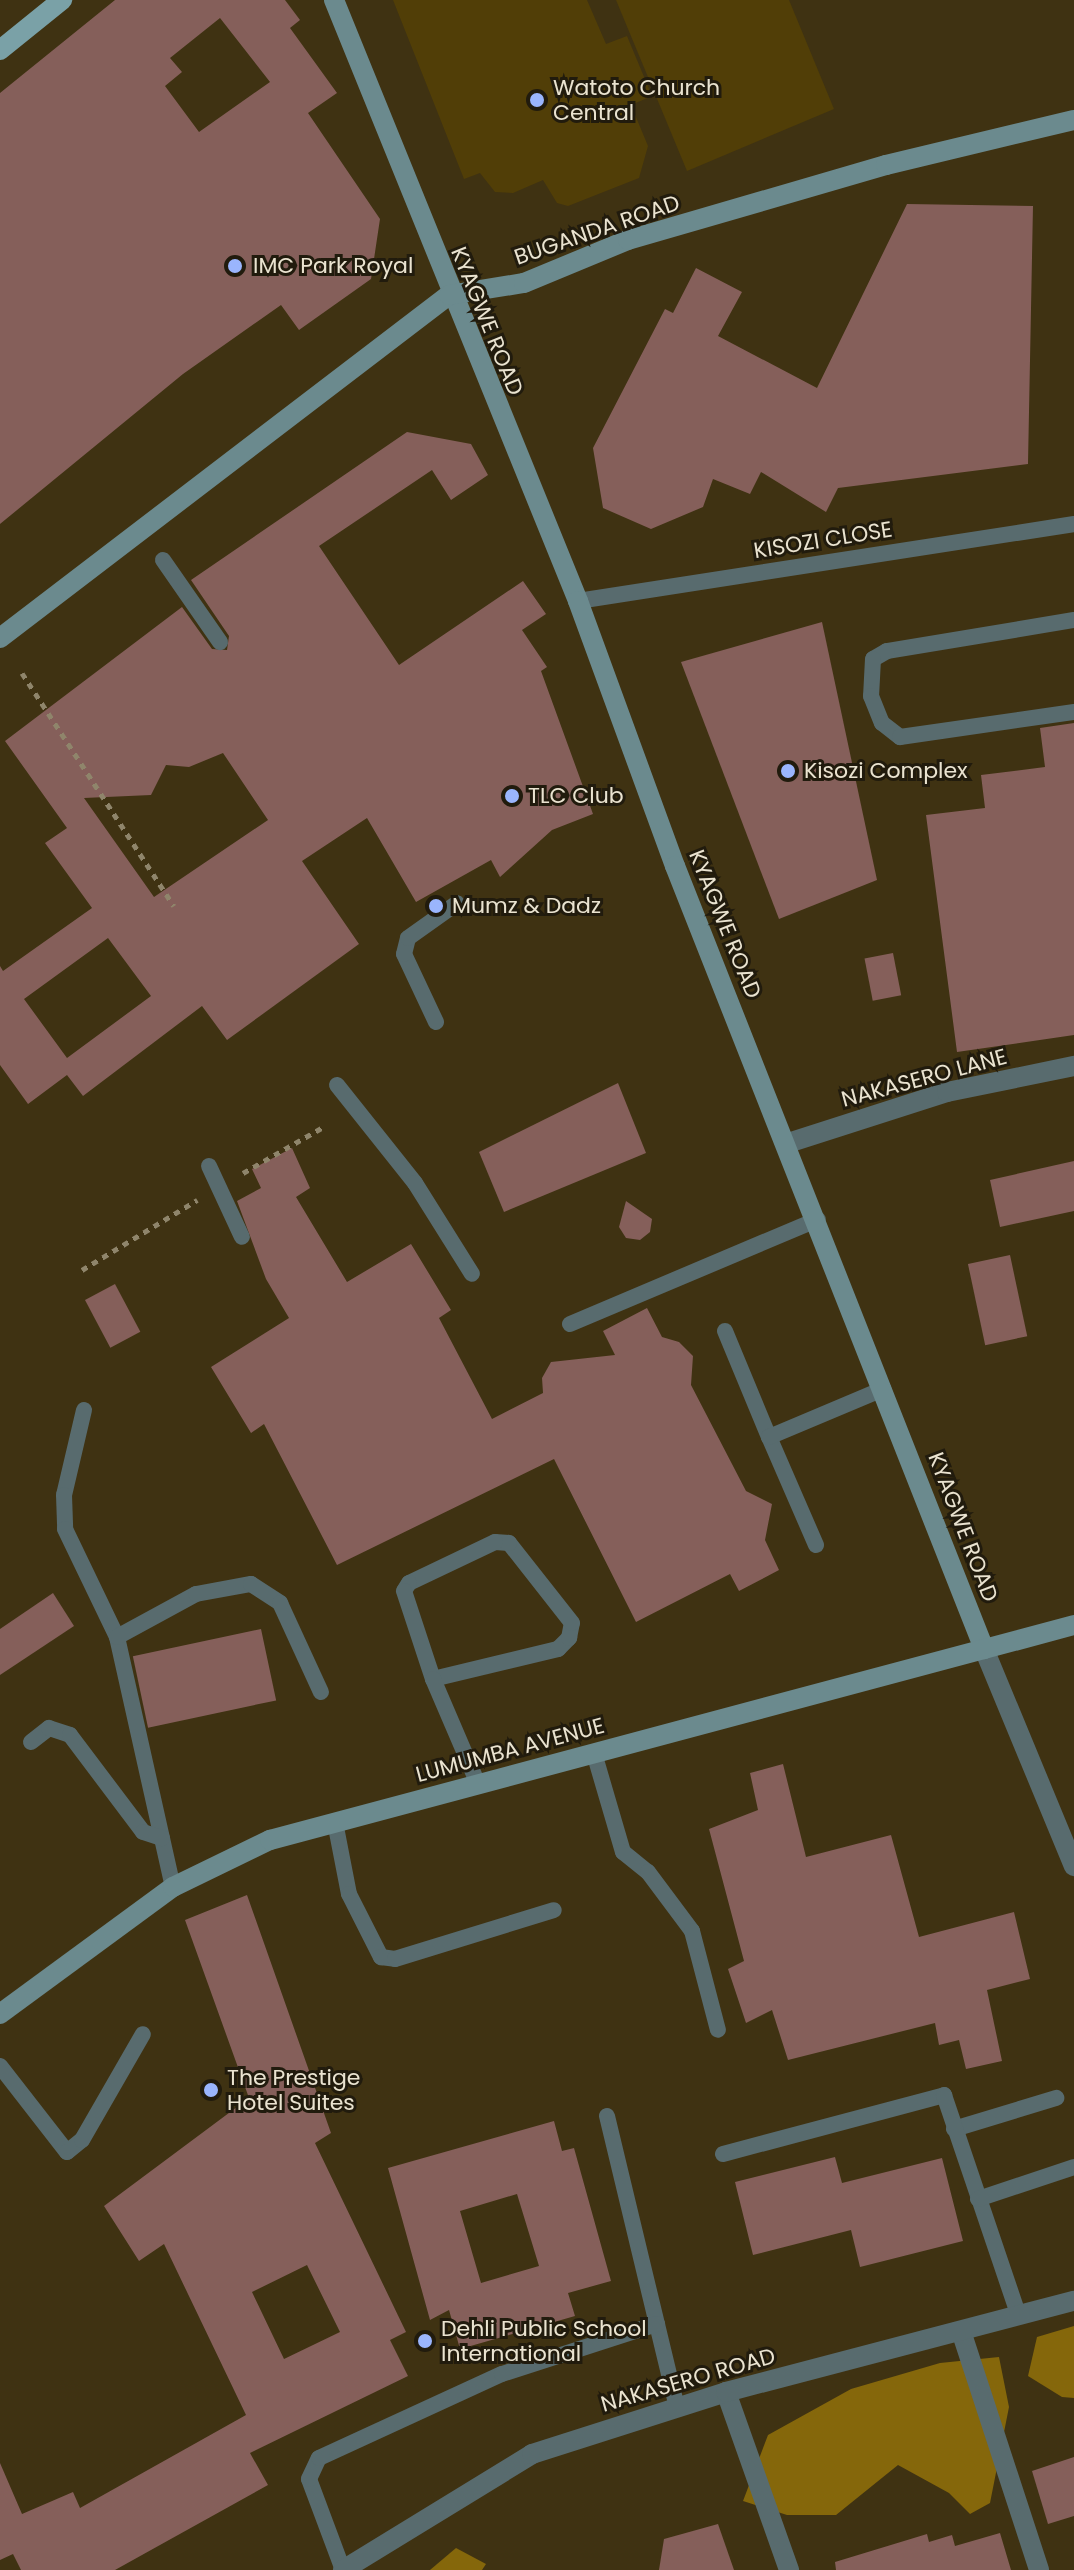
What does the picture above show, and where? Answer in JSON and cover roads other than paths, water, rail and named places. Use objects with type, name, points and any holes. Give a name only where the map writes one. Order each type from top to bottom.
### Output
[{"type":"main road","points":[[0,50],[62,0]]},
{"type":"main road","name":"KYAGWE ROAD","points":[[334,0],[449,295],[578,601],[675,866],[818,1219],[984,1649]]},
{"type":"main road","name":"BUGANDA ROAD","points":[[0,638],[449,295],[524,283],[628,240],[886,165],[1074,120]]},
{"type":"main road","name":"LUMUMBA AVENUE","points":[[0,2014],[173,1887],[270,1840],[1074,1625]]},
{"type":"street","name":"NAKASERO LANE","points":[[788,1143],[947,1092],[1074,1066]]},
{"type":"street","name":"KYAGWE ROAD","points":[[984,1649],[1074,1866]]},
{"type":"street","name":"NAKASERO ROAD","points":[[343,2570],[532,2454],[726,2392],[1074,2301]]},
{"type":"street","points":[[961,2331],[1039,2570]]},
{"type":"street","points":[[726,2392],[789,2570]]},
{"type":"lane","name":"KISOZI CLOSE","points":[[578,601],[1074,524]]},
{"type":"lane","points":[[163,560],[220,642]]},
{"type":"lane","points":[[1074,620],[887,651],[873,659],[871,696],[882,723],[900,737],[1074,712]]},
{"type":"lane","points":[[436,1022],[404,954],[408,938],[457,903]]},
{"type":"lane","points":[[337,1085],[415,1183],[472,1274]]},
{"type":"lane","points":[[209,1166],[242,1237]]},
{"type":"lane","points":[[570,1324],[818,1219]]},
{"type":"lane","points":[[725,1331],[816,1545]]},
{"type":"lane","points":[[769,1437],[883,1389]]},
{"type":"lane","points":[[84,1410],[64,1495],[65,1529],[117,1637],[173,1887]]},
{"type":"lane","points":[[433,1679],[558,1649],[569,1638],[572,1623],[509,1543],[495,1542],[404,1591],[433,1679],[478,1784]]},
{"type":"lane","points":[[117,1637],[196,1594],[251,1584],[280,1603],[321,1692]]},
{"type":"lane","points":[[31,1742],[49,1728],[70,1735],[143,1832],[162,1838]]},
{"type":"lane","points":[[594,1753],[623,1852],[648,1872],[692,1931],[718,2030]]},
{"type":"lane","points":[[335,1822],[349,1894],[381,1957],[395,1959],[554,1910]]},
{"type":"lane","points":[[0,2066],[67,2152],[82,2140],[143,2034]]},
{"type":"lane","points":[[723,2154],[944,2095],[1019,2316]]},
{"type":"lane","points":[[954,2129],[1056,2098]]},
{"type":"lane","points":[[607,2116],[677,2407]]},
{"type":"lane","points":[[978,2199],[1074,2167]]},
{"type":"lane","points":[[343,2570],[309,2479],[319,2458],[502,2374],[657,2324]]},
{"type":"place","name":"Watoto Church Central","points":[[537,100]]},
{"type":"place","name":"IMC Park Royal","points":[[235,266]]},
{"type":"place","name":"Kisozi Complex","points":[[788,771]]},
{"type":"place","name":"TLC Club","points":[[512,796]]},
{"type":"place","name":"Mumz & Dadz","points":[[436,906]]},
{"type":"place","name":"The Prestige Hotel Suites","points":[[211,2090]]},
{"type":"place","name":"Dehli Public School International","points":[[425,2341]]}]
